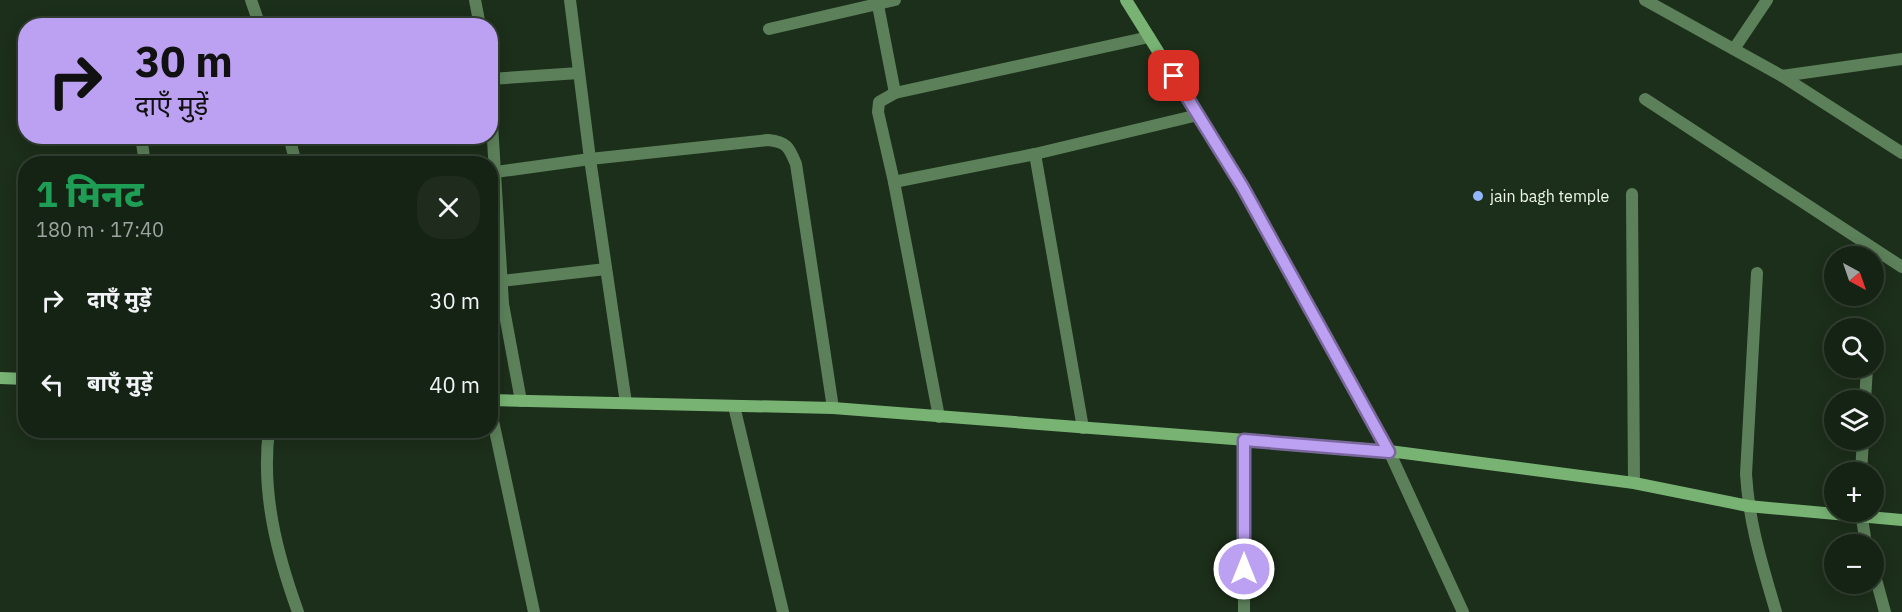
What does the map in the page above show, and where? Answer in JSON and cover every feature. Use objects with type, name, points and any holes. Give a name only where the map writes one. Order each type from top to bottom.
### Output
[{"type":"street","points":[[251,0],[257,18]]},
{"type":"street","points":[[475,0],[478,18]]},
{"type":"street","points":[[570,0],[590,159],[626,404]]},
{"type":"street","points":[[769,28],[895,0]]},
{"type":"street","points":[[1126,0],[1242,186],[1389,452],[1463,612]]},
{"type":"street","points":[[1645,0],[1782,76],[1902,153]]},
{"type":"street","points":[[1734,49],[1767,0]]},
{"type":"street","points":[[878,2],[895,93]]},
{"type":"street","points":[[939,417],[894,182],[878,112],[879,102],[895,93],[1149,37]]},
{"type":"street","points":[[1782,76],[1902,59]]},
{"type":"street","points":[[498,78],[579,73]]},
{"type":"street","points":[[1645,99],[1902,267]]},
{"type":"street","points":[[894,182],[1035,154],[1198,115]]},
{"type":"street","points":[[498,172],[590,159],[768,140],[781,141],[790,150],[796,164],[833,408]]},
{"type":"street","points":[[1035,154],[1083,428]]},
{"type":"street","points":[[1632,194],[1634,483]]},
{"type":"street","points":[[498,216],[503,304],[521,401]]},
{"type":"street","points":[[501,281],[606,269]]},
{"type":"street","points":[[1757,273],[1746,474],[1748,506],[1754,537],[1776,612]]},
{"type":"street","points":[[0,378],[18,379]]},
{"type":"street","points":[[498,400],[833,408],[1389,452],[1634,483],[1748,506],[1824,511]]},
{"type":"street","points":[[734,406],[783,612]]},
{"type":"street","points":[[268,438],[267,493],[282,567],[298,612]]},
{"type":"street","points":[[497,438],[534,612]]},
{"type":"street","points":[[1244,440],[1244,612]]},
{"type":"street","points":[[1884,517],[1902,520]]},
{"type":"street","points":[[1880,594],[1885,612]]},
{"type":"place","name":"jain bagh temple","points":[[1478,196]]},
{"type":"route","points":[[1174,76],[1242,186],[1389,452],[1244,440],[1244,569]]}]
